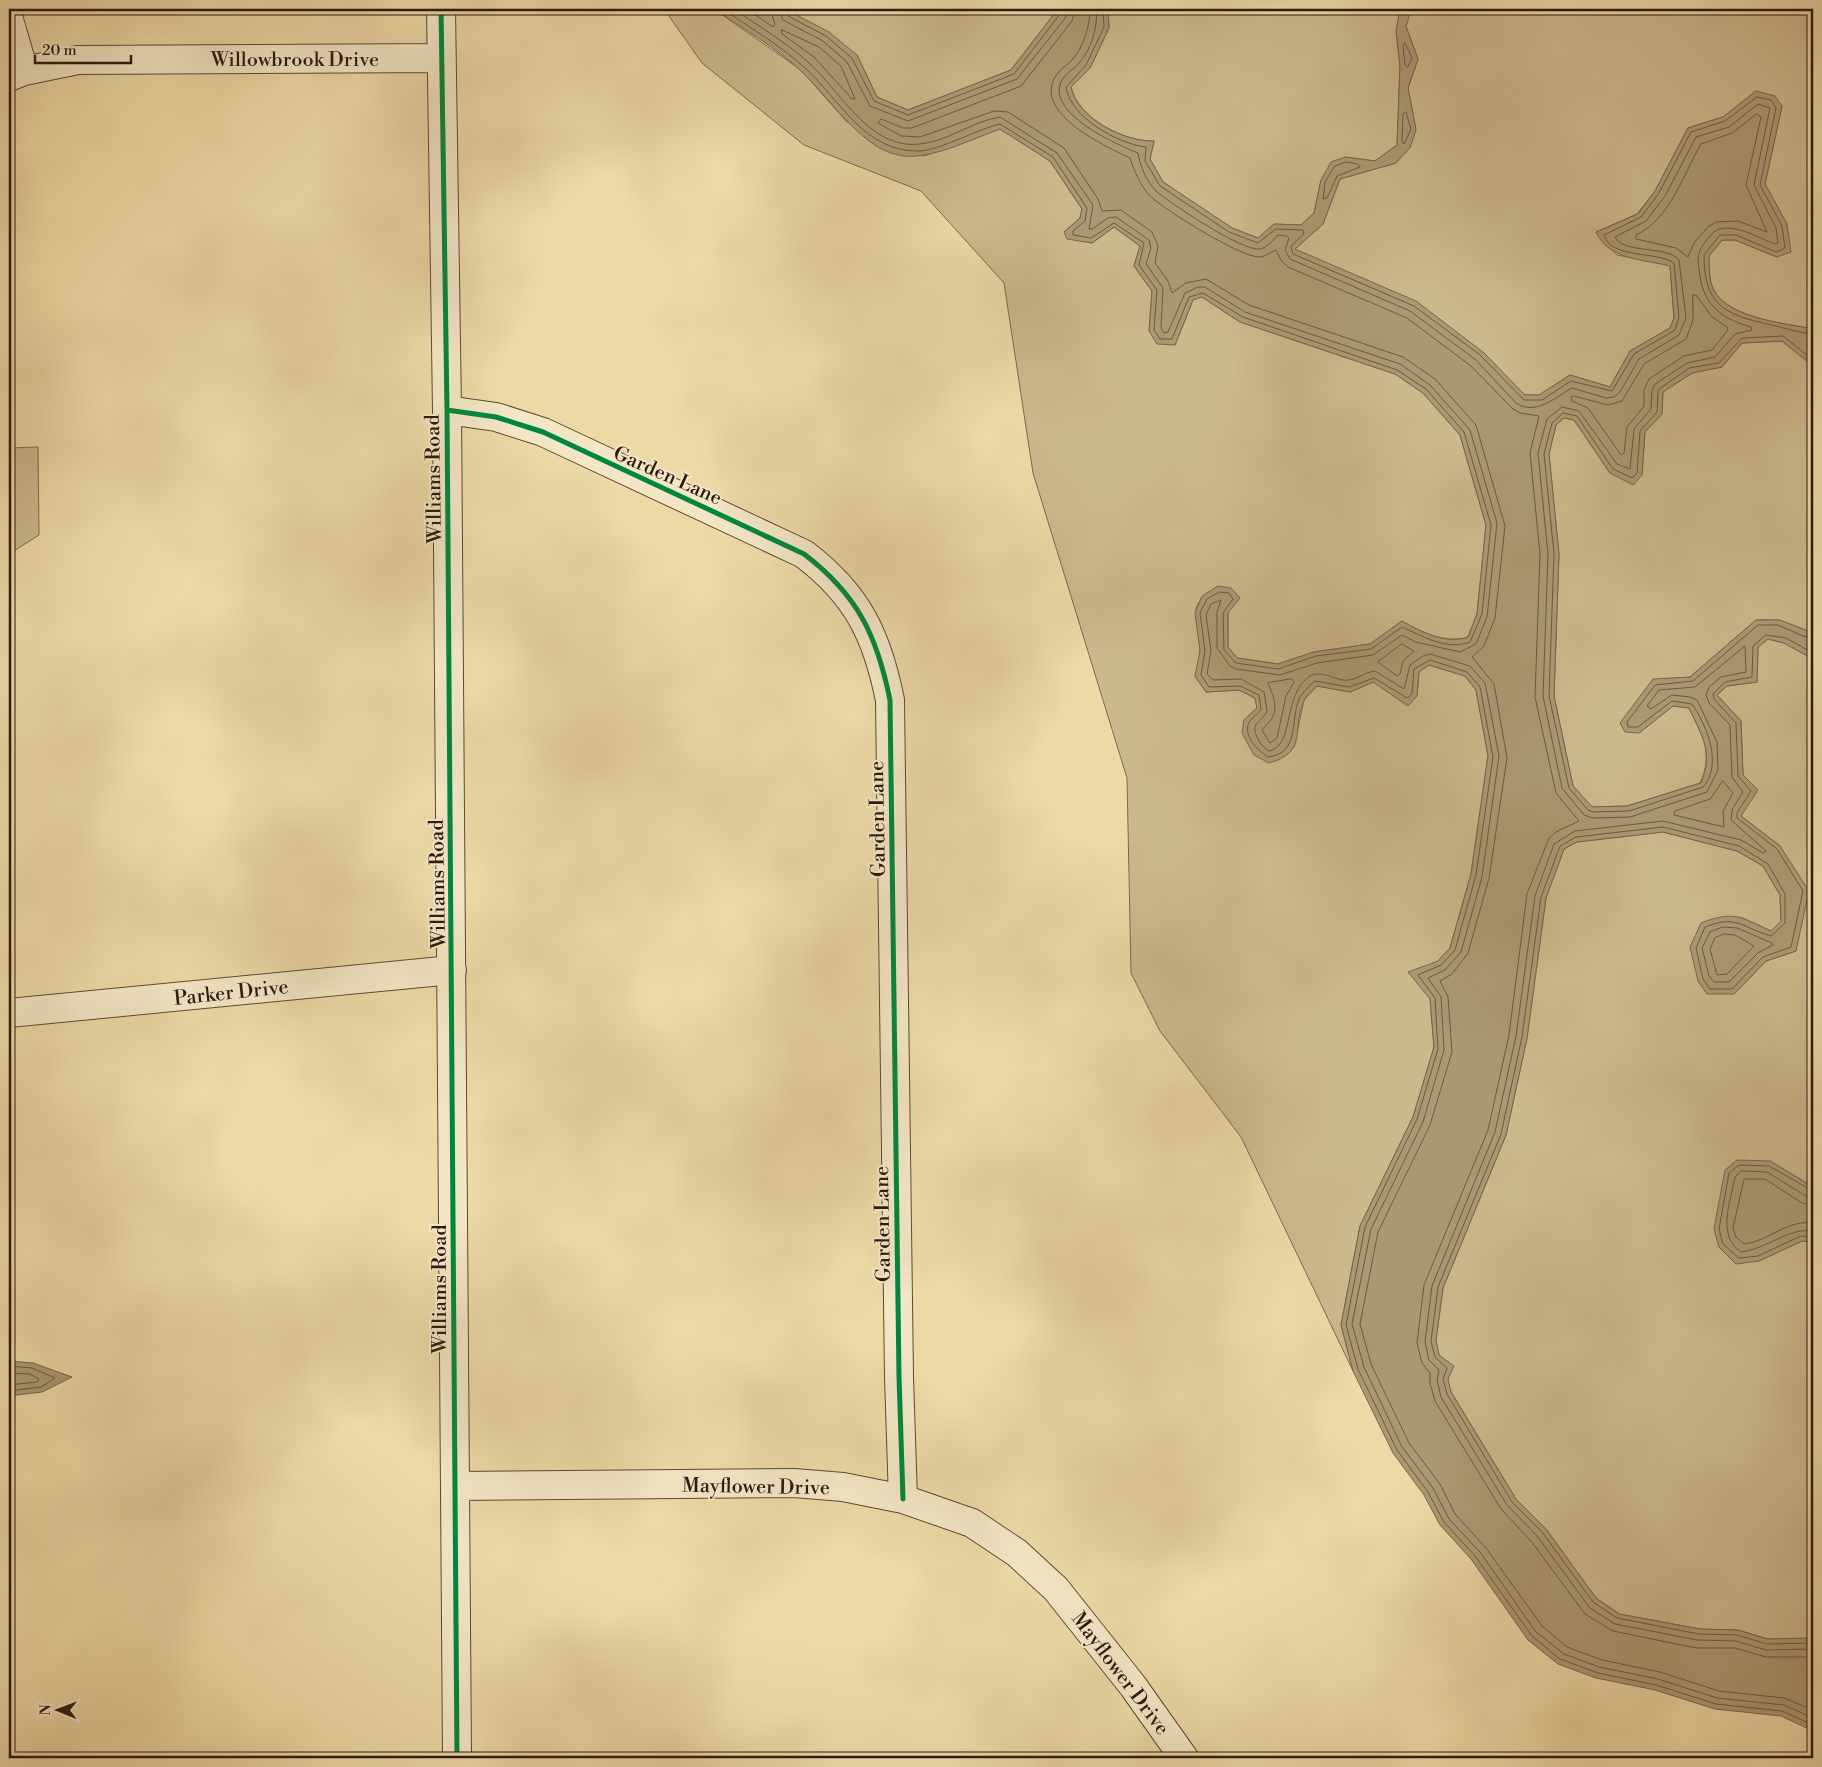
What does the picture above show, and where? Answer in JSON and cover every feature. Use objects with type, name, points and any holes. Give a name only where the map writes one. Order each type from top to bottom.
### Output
[{"type":"street","name":"Williams Road","points":[[441,9],[447,410],[457,1758]]},
{"type":"street","name":"Willowbrook Drive","points":[[9,20],[16,74],[78,60],[441,58]]},
{"type":"street","name":"Garden Lane","points":[[447,410],[496,417],[543,432],[804,554],[823,569],[845,592],[867,625],[882,661],[890,700],[899,1377],[903,1499]]},
{"type":"street","name":"Parker Drive","points":[[9,1013],[452,970]]},
{"type":"street","name":"Mayflower Drive","points":[[455,1486],[794,1483],[843,1488],[903,1499],[972,1523],[1017,1553],[1056,1589],[1133,1686],[1184,1758]]},
{"type":"shaded area","points":[[664,9],[714,9],[801,70],[847,122],[924,156],[1000,129],[1050,161],[1082,209],[1080,218],[1064,232],[1092,243],[1114,227],[1140,246],[1134,266],[1152,291],[1149,331],[1175,345],[1193,300],[1202,297],[1240,322],[1395,374],[1423,393],[1460,435],[1486,525],[1477,614],[1468,637],[1451,639],[1434,636],[1402,621],[1370,644],[1314,652],[1278,664],[1237,658],[1228,647],[1228,613],[1218,586],[1206,594],[1196,609],[1200,652],[1195,676],[1206,692],[1239,690],[1255,698],[1257,708],[1244,720],[1294,747],[1304,700],[1317,686],[1350,692],[1373,682],[1417,696],[1419,671],[1429,665],[1465,676],[1476,690],[1488,756],[1471,874],[1450,948],[1438,961],[1430,999],[1434,1047],[1413,1117],[1360,1226],[1341,1325],[1353,1371],[1241,1137],[1160,1031],[1131,973],[1127,778],[1033,473],[1004,283],[921,191],[804,145],[702,63]]},
{"type":"shaded area","points":[[785,9],[1058,9],[1011,70],[908,110],[877,97],[857,55]]},
{"type":"shaded area","points":[[1108,9],[1400,9],[1396,31],[1400,66],[1397,145],[1375,161],[1345,157],[1321,180],[1314,213],[1301,225],[1274,224],[1258,238],[1232,228],[1163,182],[1150,159],[1154,141],[1116,133],[1092,118],[1075,98],[1071,87],[1090,68],[1109,28]]},
{"type":"shaded area","points":[[1411,9],[1813,9],[1813,329],[1770,321],[1740,311],[1727,304],[1717,295],[1711,283],[1709,256],[1722,240],[1735,240],[1777,257],[1787,224],[1765,184],[1782,106],[1756,91],[1723,117],[1688,128],[1655,191],[1637,214],[1596,232],[1617,255],[1670,265],[1674,318],[1670,328],[1630,351],[1610,387],[1570,375],[1539,395],[1524,395],[1483,352],[1295,249],[1323,224],[1340,179],[1396,163],[1416,130],[1408,88],[1418,59],[1406,26]]},
{"type":"shaded area","points":[[1782,341],[1813,366],[1813,633],[1779,620],[1756,620],[1690,677],[1653,680],[1639,733],[1673,706],[1689,708],[1705,744],[1706,762],[1700,783],[1627,806],[1592,807],[1573,786],[1554,696],[1559,554],[1549,454],[1556,425],[1564,418],[1574,420],[1610,473],[1642,475],[1645,432],[1662,414],[1663,392],[1692,373],[1722,367],[1742,343]]},
{"type":"shaded area","points":[[38,447],[39,535],[9,554],[9,448]]},
{"type":"shaded area","points":[[1768,639],[1784,643],[1813,659],[1813,1187],[1770,1161],[1759,1261],[1802,1241],[1813,1242],[1810,1305],[1813,1307],[1813,1638],[1767,1639],[1738,1630],[1700,1629],[1619,1614],[1596,1598],[1546,1529],[1516,1499],[1451,1392],[1436,1340],[1443,1288],[1506,1135],[1527,1038],[1546,898],[1564,849],[1577,842],[1663,832],[1737,851],[1763,866],[1780,895],[1781,921],[1771,931],[1740,917],[1734,994],[1766,961],[1796,951],[1780,846],[1741,816],[1743,776],[1741,721],[1717,695],[1727,686],[1757,682],[1758,647]]},
{"type":"water","points":[[714,9],[785,9],[829,32],[857,55],[877,97],[908,110],[1011,70],[1058,9],[1108,9],[1109,28],[1090,68],[1071,87],[1082,109],[1092,118],[1116,133],[1154,141],[1150,159],[1163,182],[1232,228],[1258,238],[1274,224],[1301,225],[1314,213],[1321,180],[1331,162],[1345,157],[1375,161],[1397,145],[1400,66],[1396,31],[1400,9],[1411,9],[1406,27],[1418,59],[1408,88],[1416,130],[1410,148],[1396,163],[1340,179],[1323,224],[1295,249],[1416,301],[1483,352],[1525,395],[1539,395],[1570,375],[1610,387],[1630,351],[1670,328],[1674,318],[1670,266],[1638,260],[1618,253],[1609,248],[1596,232],[1638,214],[1655,191],[1688,128],[1723,117],[1756,91],[1775,96],[1782,106],[1765,184],[1787,224],[1791,252],[1777,257],[1735,240],[1722,240],[1709,256],[1710,277],[1717,295],[1727,304],[1740,311],[1770,321],[1813,329],[1813,366],[1782,341],[1742,343],[1722,367],[1692,373],[1663,392],[1662,414],[1645,432],[1642,475],[1633,485],[1610,473],[1574,420],[1564,418],[1556,425],[1549,454],[1559,554],[1554,696],[1573,786],[1592,807],[1627,806],[1701,783],[1705,772],[1705,744],[1689,708],[1673,706],[1639,733],[1625,732],[1620,723],[1653,679],[1690,677],[1756,620],[1780,620],[1813,633],[1813,659],[1784,643],[1768,639],[1758,647],[1757,682],[1727,686],[1717,695],[1741,721],[1743,775],[1758,790],[1741,816],[1780,846],[1809,891],[1796,951],[1766,961],[1734,994],[1707,994],[1698,981],[1690,947],[1701,923],[1730,916],[1744,919],[1771,931],[1781,921],[1780,895],[1763,866],[1737,851],[1663,832],[1577,842],[1564,849],[1546,898],[1527,1038],[1506,1135],[1443,1288],[1436,1340],[1439,1355],[1454,1366],[1448,1379],[1451,1392],[1516,1499],[1546,1529],[1596,1598],[1619,1614],[1700,1629],[1738,1630],[1767,1639],[1813,1638],[1813,1731],[1781,1716],[1715,1709],[1655,1690],[1596,1678],[1558,1664],[1528,1640],[1471,1559],[1440,1525],[1424,1495],[1393,1453],[1353,1371],[1341,1325],[1360,1226],[1413,1117],[1434,1047],[1430,999],[1408,972],[1438,961],[1450,948],[1471,874],[1488,756],[1476,690],[1465,676],[1429,665],[1419,672],[1417,696],[1408,706],[1373,682],[1350,692],[1317,686],[1304,701],[1300,711],[1297,738],[1290,753],[1269,763],[1254,755],[1242,733],[1244,720],[1257,708],[1255,698],[1239,690],[1206,692],[1195,676],[1200,651],[1195,613],[1202,596],[1218,586],[1231,588],[1240,598],[1228,613],[1228,647],[1237,658],[1278,664],[1314,652],[1370,644],[1402,621],[1434,636],[1451,639],[1468,637],[1477,614],[1486,525],[1460,435],[1423,393],[1395,374],[1240,322],[1202,297],[1193,300],[1175,345],[1157,344],[1149,331],[1152,291],[1134,266],[1140,246],[1114,227],[1092,243],[1067,239],[1064,232],[1080,218],[1082,209],[1050,161],[1000,129],[949,148],[923,155],[898,155],[884,150],[871,142],[845,119],[792,63]]},
{"type":"water","points":[[1737,1160],[1770,1161],[1813,1187],[1813,1242],[1802,1241],[1759,1261],[1736,1264],[1719,1247],[1714,1229],[1725,1170]]},
{"type":"water","points":[[1813,1270],[1813,1307],[1810,1305],[1809,1284]]},
{"type":"water","points":[[9,1361],[33,1363],[72,1377],[42,1392],[9,1396]]},
{"type":"cycle path","points":[[441,9],[447,410],[457,1758]]},
{"type":"cycle path","points":[[447,410],[496,417],[543,432],[804,554],[823,569],[852,601],[871,636],[879,656],[890,700],[899,1377],[903,1499]]}]
